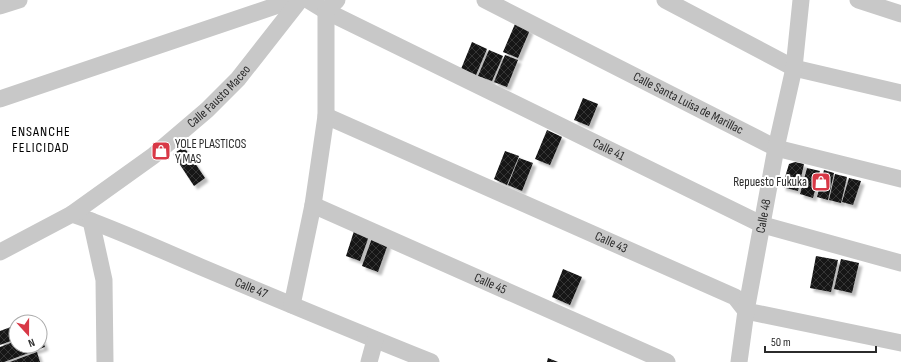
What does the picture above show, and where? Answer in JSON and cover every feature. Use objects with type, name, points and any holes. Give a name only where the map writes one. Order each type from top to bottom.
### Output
[{"type":"street","points":[[0,6],[19,0]]},
{"type":"street","points":[[0,99],[293,0]]},
{"type":"street","name":"Calle Fausto Maceo","points":[[0,252],[72,214],[153,156],[207,110],[238,79],[300,0]]},
{"type":"street","name":"Calle 41","points":[[308,0],[331,5],[762,225],[901,263]]},
{"type":"street","name":"Calle Santa Luisa de Marillac","points":[[485,0],[776,148],[901,179]]},
{"type":"street","points":[[665,0],[794,68],[901,93]]},
{"type":"street","name":"Calle 48","points":[[738,362],[776,148],[794,68],[801,0]]},
{"type":"street","points":[[858,0],[901,14]]},
{"type":"street","points":[[292,306],[314,205],[326,116],[331,5]]},
{"type":"street","name":"Calle 43","points":[[326,116],[735,297],[746,312]]},
{"type":"street","name":"Calle 45","points":[[314,205],[667,362]]},
{"type":"street","name":"Calle 47","points":[[72,214],[92,221],[292,306],[431,362]]},
{"type":"street","points":[[92,221],[104,280],[105,362]]},
{"type":"street","points":[[746,312],[901,343]]},
{"type":"street","points":[[369,362],[375,340]]},
{"type":"building","points":[[515,24],[530,30],[518,58],[503,52]]},
{"type":"building","points":[[472,42],[487,49],[476,75],[461,69]]},
{"type":"building","points":[[489,50],[503,56],[492,81],[478,76]]},
{"type":"building","points":[[505,55],[518,60],[507,87],[494,82]]},
{"type":"building","points":[[583,98],[598,104],[589,126],[574,120]]},
{"type":"building","points":[[547,130],[562,137],[550,165],[535,159]]},
{"type":"building","points":[[184,147],[205,178],[194,186],[173,154]]},
{"type":"building","points":[[505,151],[519,156],[507,185],[494,179]]},
{"type":"building","points":[[519,158],[533,163],[522,191],[508,185]]},
{"type":"building","points":[[795,162],[804,164],[798,191],[782,187],[789,164]]},
{"type":"building","points":[[807,168],[820,171],[813,198],[800,194]]},
{"type":"building","points":[[824,170],[834,173],[828,200],[817,197]]},
{"type":"building","points":[[835,174],[847,177],[841,203],[829,200]]},
{"type":"building","points":[[849,178],[861,181],[853,205],[842,202]]},
{"type":"building","points":[[354,231],[369,236],[360,261],[346,256]]},
{"type":"building","points":[[372,238],[388,244],[378,272],[362,266]]},
{"type":"building","points":[[816,256],[838,260],[831,292],[810,288]]},
{"type":"building","points":[[841,259],[859,263],[852,293],[834,289]]},
{"type":"building","points":[[563,269],[582,277],[570,305],[552,297]]},
{"type":"building","points":[[8,328],[8,342],[0,345],[0,331]]},
{"type":"building","points":[[8,344],[8,354],[26,354],[0,362],[0,347]]},
{"type":"building","points":[[32,354],[38,354],[40,362],[10,362]]},
{"type":"building","points":[[548,358],[558,362],[547,362]]},
{"type":"place","name":"YOLE PLASTICOS Y MAS","points":[[161,151]]},
{"type":"place","name":"Repuesto Fukuka","points":[[821,182]]},
{"type":"district","name":"ENSANCHE FELICIDAD","points":[[41,140]]}]
